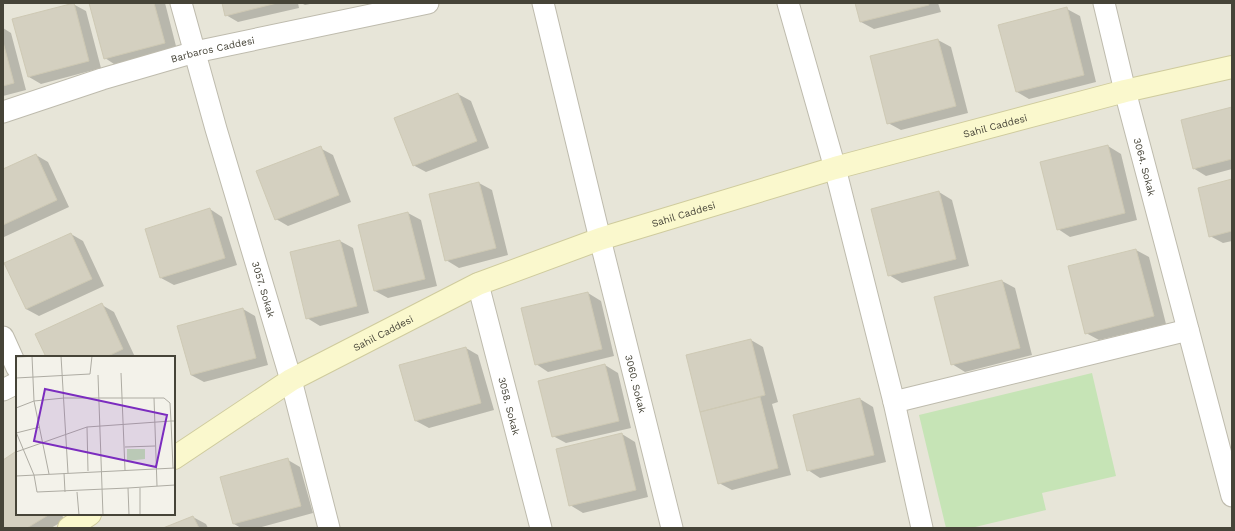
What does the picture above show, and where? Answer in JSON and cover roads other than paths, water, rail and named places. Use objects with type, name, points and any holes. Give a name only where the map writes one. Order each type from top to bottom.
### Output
[{"type":"street","name":"3057. Sokak","points":[[181,3],[216,129],[291,380],[329,528]]},
{"type":"street","name":"Barbaros Caddesi","points":[[3,112],[102,79],[195,52],[428,3]]},
{"type":"street","name":"3060. Sokak","points":[[544,3],[600,239],[672,528]]},
{"type":"street","points":[[788,3],[835,168],[894,402],[922,528]]},
{"type":"street","name":"3064. Sokak","points":[[1104,3],[1125,91],[1232,496]]},
{"type":"street","name":"Sahil Caddesi","points":[[175,457],[291,380],[478,284],[600,239],[835,168],[1125,91],[1232,67]]},
{"type":"street","name":"3058. Sokak","points":[[478,284],[541,528]]},
{"type":"street","points":[[894,402],[1188,330]]},
{"type":"street","points":[[3,337],[16,366]]},
{"type":"street","points":[[3,390],[16,384]]}]
